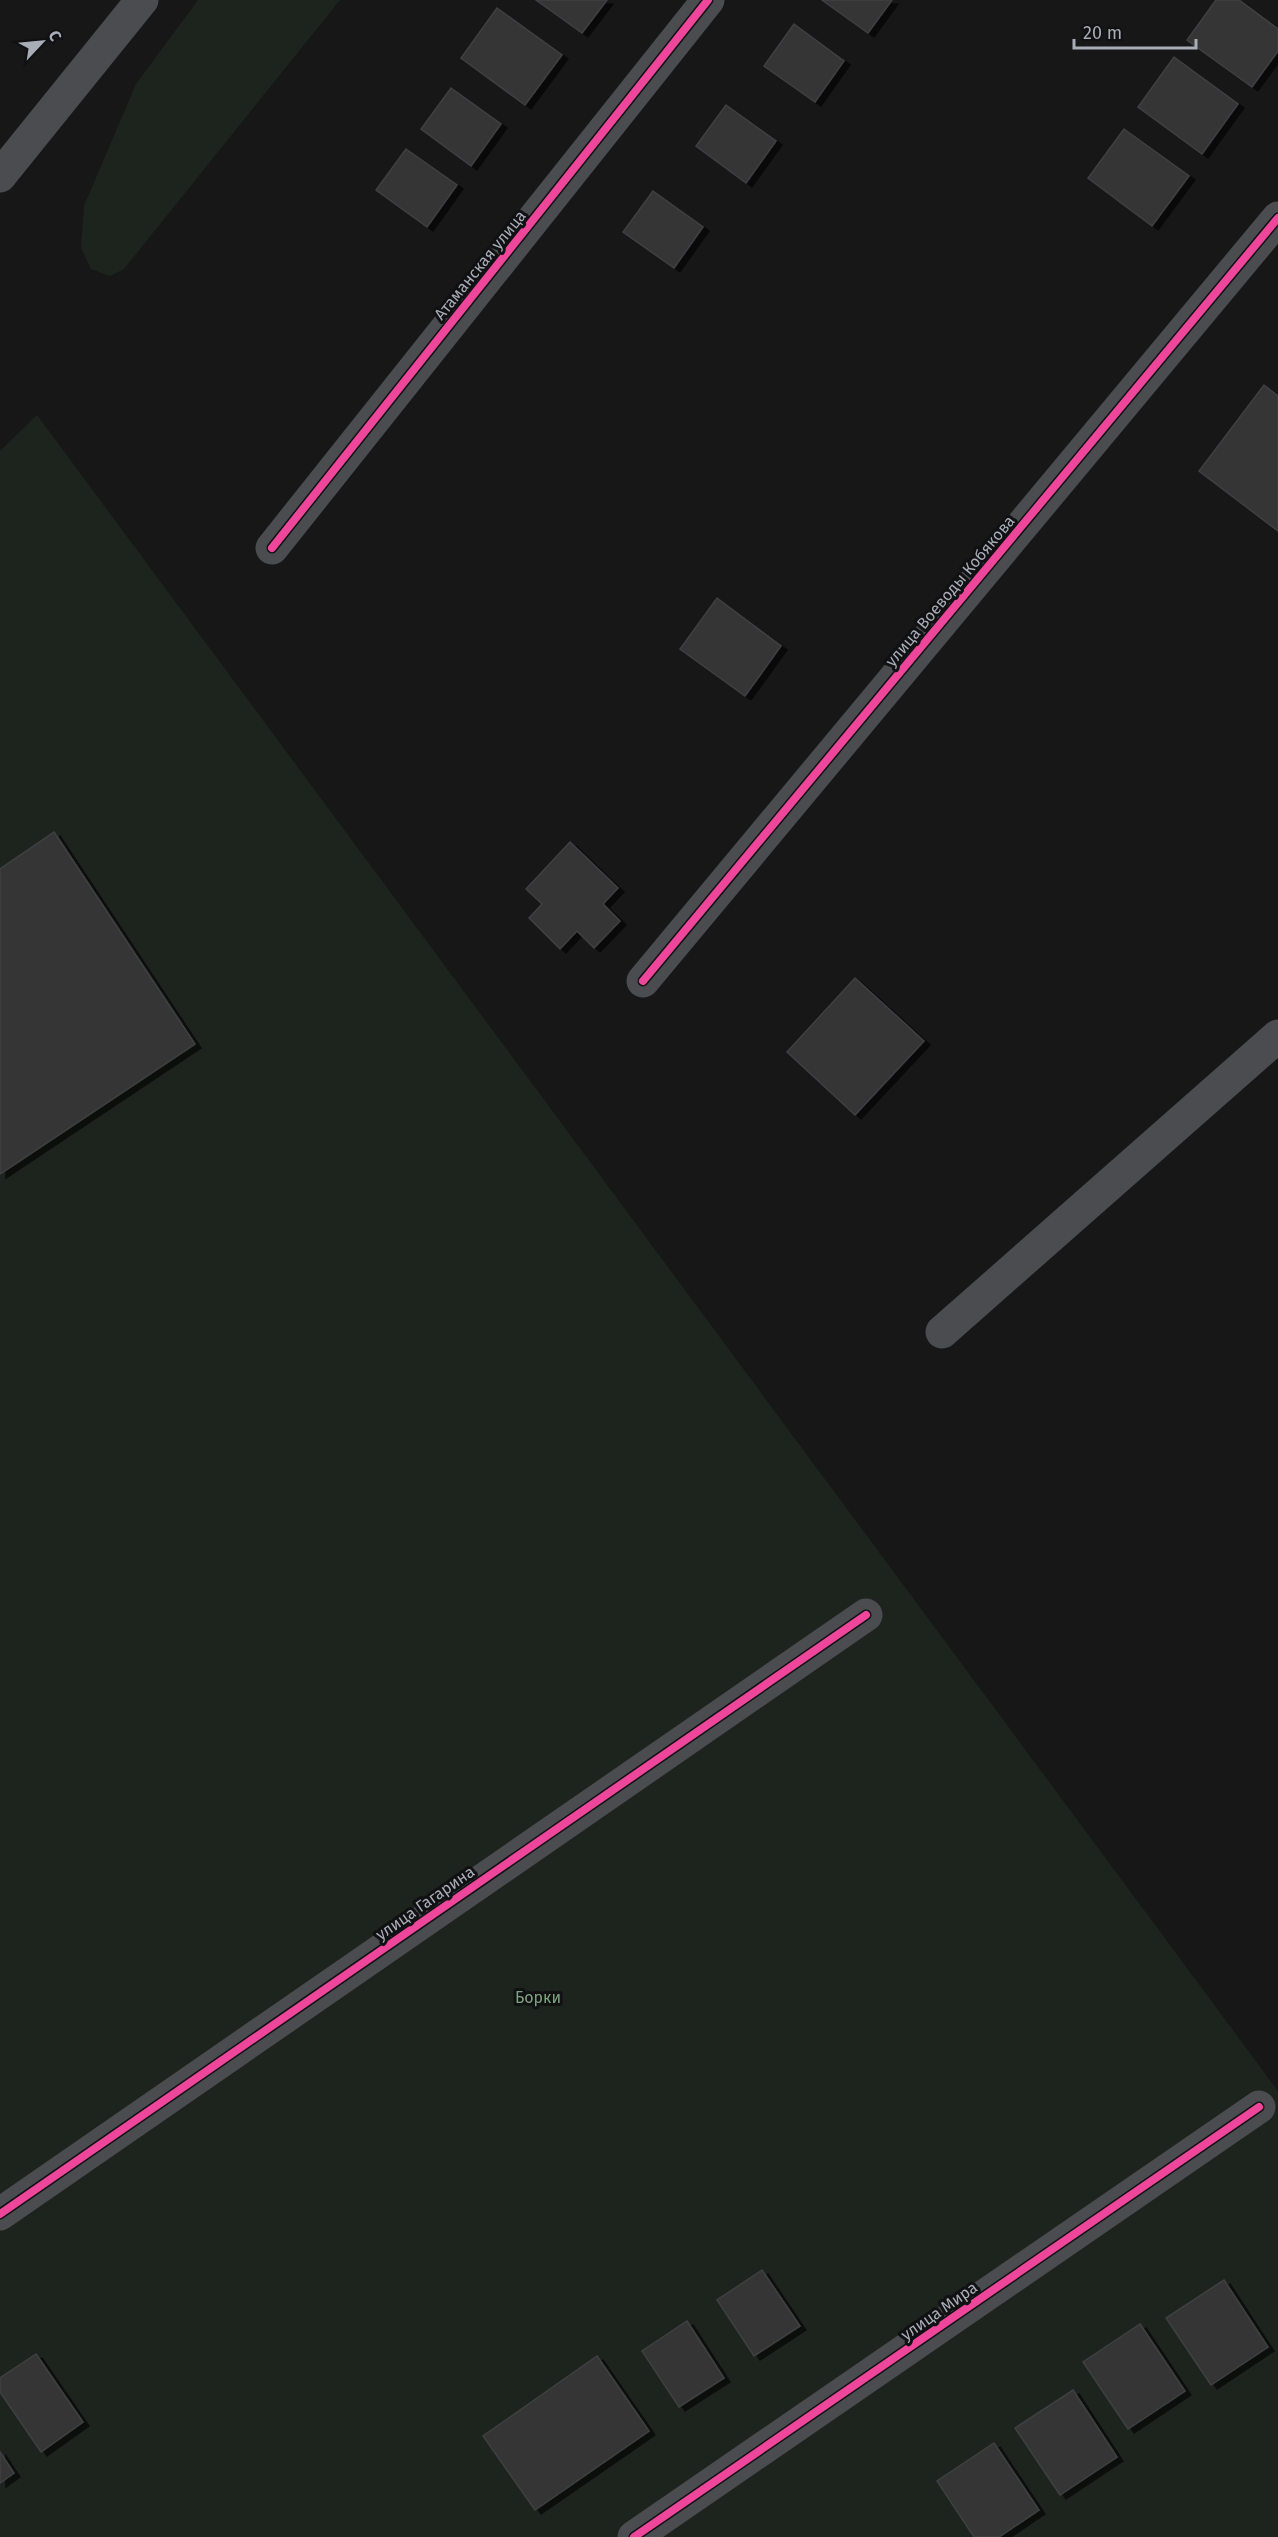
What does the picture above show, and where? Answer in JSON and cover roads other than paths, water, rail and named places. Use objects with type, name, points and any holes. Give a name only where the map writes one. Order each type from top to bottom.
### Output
[{"type":"street","points":[[0,176],[142,0]]},
{"type":"street","name":"Атаманская улица","points":[[272,548],[708,0]]},
{"type":"street","name":"улица Воеводы Кобякова","points":[[643,981],[1278,218]]},
{"type":"street","points":[[942,1332],[1278,1036]]},
{"type":"street","name":"улица Гагарина","points":[[0,2214],[866,1615]]},
{"type":"street","name":"улица Мира","points":[[634,2537],[1259,2107]]},
{"type":"park label","name":"Борки","points":[[538,1997]]}]
